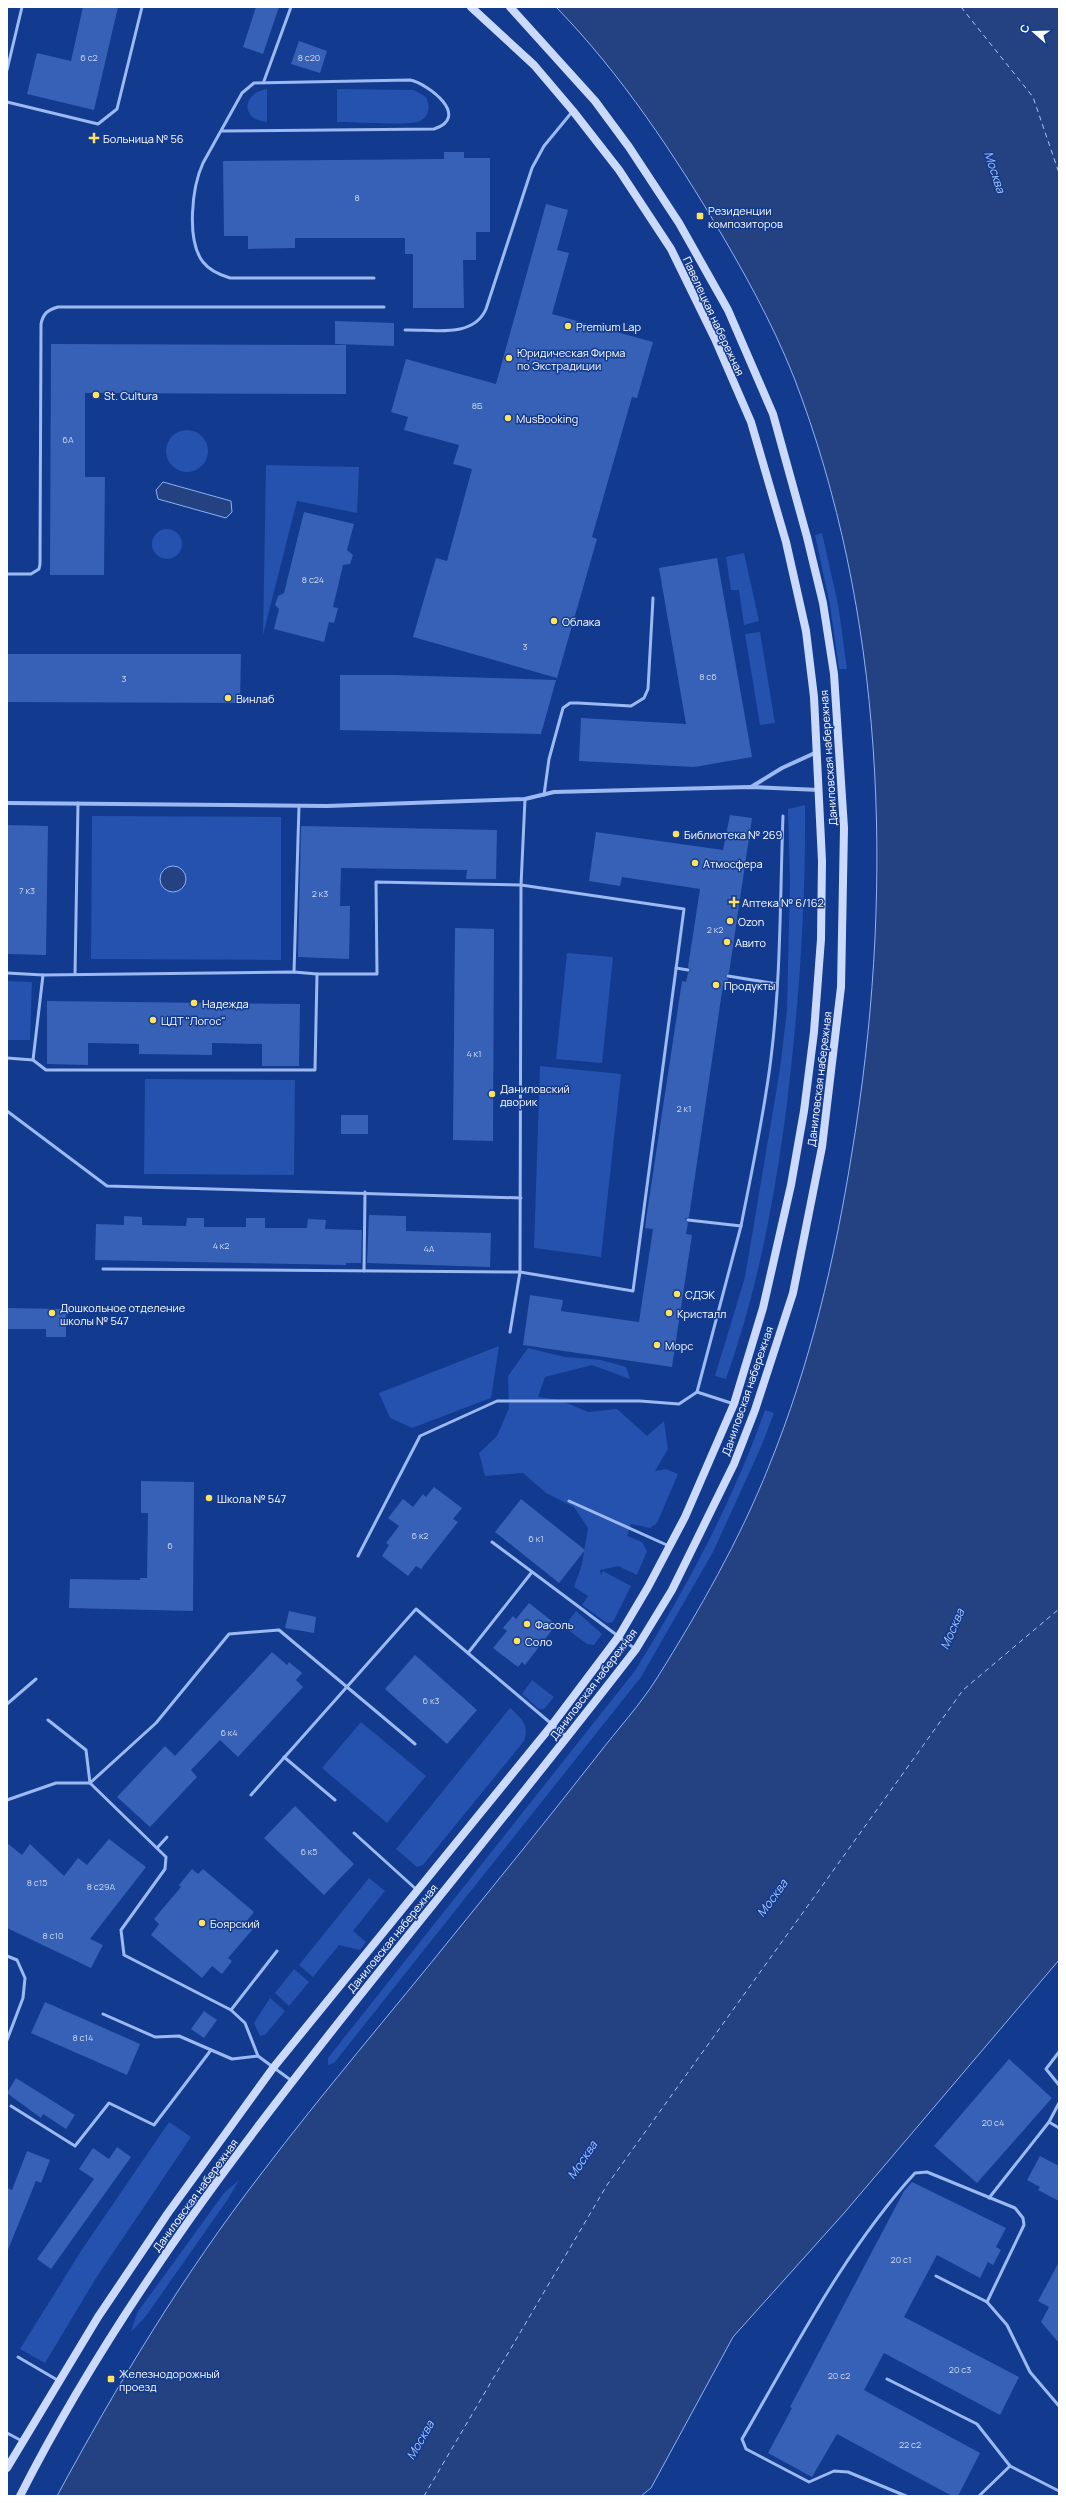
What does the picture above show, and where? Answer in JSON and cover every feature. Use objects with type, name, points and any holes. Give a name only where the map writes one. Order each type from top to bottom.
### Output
[{"type":"main road","name":"Павелецкая набережная","points":[[470,7],[534,65],[573,111],[619,170],[671,249],[715,339],[751,422],[786,542],[806,631],[814,697]]},
{"type":"main road","name":"Павелецкая набережная","points":[[510,7],[595,101],[629,147],[679,223],[728,310],[773,414],[811,552],[822,603],[834,674]]},
{"type":"main road","name":"Даниловская набережная","points":[[20,2496],[64,2413],[132,2302],[292,2081],[567,1738],[636,1649],[672,1590],[734,1464],[755,1410],[794,1285],[822,1147],[841,987],[844,828],[834,674]]},
{"type":"main road","name":"Даниловская набережная","points":[[7,2468],[98,2316],[168,2213],[273,2068],[552,1725],[619,1636],[671,1547],[734,1404],[763,1308],[791,1185],[804,1111],[814,1032],[821,939],[822,860],[814,697]]},
{"type":"street","points":[[750,787],[782,768],[817,752]]},
{"type":"street","points":[[7,803],[299,806],[525,799],[554,792],[750,787],[819,790]]},
{"type":"lane","points":[[7,70],[22,7]]},
{"type":"lane","points":[[7,102],[98,124],[117,109],[142,7]]},
{"type":"lane","points":[[264,81],[291,7]]},
{"type":"lane","points":[[221,131],[434,129],[443,124],[448,117],[449,110],[444,102],[425,86],[410,80],[264,81],[254,83],[245,88],[199,170],[194,195],[196,247],[203,262],[210,268],[230,278],[374,278]]},
{"type":"lane","points":[[405,330],[463,329],[479,321],[486,309],[532,168],[544,146],[573,111]]},
{"type":"lane","points":[[7,574],[31,574],[39,569],[40,564],[41,324],[45,313],[50,309],[58,307],[384,307]]},
{"type":"lane","points":[[544,795],[549,759],[564,708],[570,704],[578,703],[631,706],[644,698],[648,689],[653,598]]},
{"type":"lane","points":[[510,1332],[520,1272],[522,1198],[521,885],[525,799]]},
{"type":"lane","points":[[75,974],[78,804]]},
{"type":"lane","points":[[294,972],[299,806]]},
{"type":"lane","points":[[358,1556],[420,1436],[497,1401],[640,1401],[679,1404],[697,1392],[741,1226],[757,1148],[770,1066],[777,984],[783,816]]},
{"type":"lane","points":[[7,973],[43,975],[294,972],[316,974],[377,974],[376,882],[521,885],[684,909],[645,1214],[633,1291],[520,1272],[103,1269]]},
{"type":"lane","points":[[676,968],[688,970]]},
{"type":"lane","points":[[7,1058],[33,1060],[46,1070],[315,1070],[316,974]]},
{"type":"lane","points":[[33,1060],[43,975]]},
{"type":"lane","points":[[728,976],[777,984]]},
{"type":"lane","points":[[7,1111],[107,1186],[364,1192],[522,1198]]},
{"type":"lane","points":[[364,1192],[364,1271]]},
{"type":"lane","points":[[688,1220],[741,1226]]},
{"type":"lane","points":[[697,1392],[734,1404]]},
{"type":"lane","points":[[569,1501],[671,1547]]},
{"type":"lane","points":[[492,1542],[636,1649]]},
{"type":"lane","points":[[468,1653],[532,1572]]},
{"type":"lane","points":[[251,1795],[416,1609],[567,1738]]},
{"type":"lane","points":[[7,1800],[56,1783],[90,1783],[156,1723],[229,1634],[279,1630],[347,1685],[415,1744]]},
{"type":"lane","points":[[7,1704],[36,1679]]},
{"type":"lane","points":[[48,1720],[86,1750],[90,1783],[166,1857],[166,1869],[121,1930],[124,1955],[231,2010],[245,2023],[258,2056],[292,2081]]},
{"type":"lane","points":[[284,1757],[335,1800]]},
{"type":"lane","points":[[354,1833],[418,1890]]},
{"type":"lane","points":[[157,1848],[167,1837]]},
{"type":"lane","points":[[231,2010],[277,1951]]},
{"type":"lane","points":[[7,1956],[17,1960],[25,1978],[23,1998],[7,2040]]},
{"type":"lane","points":[[103,2014],[155,2036],[179,2036],[232,2059],[258,2056]]},
{"type":"lane","points":[[11,2106],[75,2146],[109,2103],[154,2125],[211,2050]]},
{"type":"lane","points":[[1059,2052],[1046,2069],[1059,2085]]},
{"type":"lane","points":[[989,2198],[1049,2122],[1059,2103]]},
{"type":"lane","points":[[1049,2122],[1059,2128]]},
{"type":"lane","points":[[906,2496],[848,2472],[834,2471],[809,2482],[746,2449],[742,2439],[829,2289],[896,2194],[915,2173],[927,2172],[1015,2208],[1022,2218],[1024,2226],[987,2302]]},
{"type":"lane","points":[[936,2276],[987,2302],[1006,2325],[1030,2372],[1059,2406]]},
{"type":"lane","points":[[18,2357],[59,2381]]},
{"type":"lane","points":[[887,2379],[977,2424],[1010,2466],[1059,2491]]},
{"type":"lane","points":[[7,2433],[23,2442]]},
{"type":"lane","points":[[979,2496],[1010,2466]]},
{"type":"shaded area","points":[[267,89],[267,122],[252,117],[248,106],[249,101],[253,96],[259,91]]},
{"type":"shaded area","points":[[337,89],[414,90],[426,97],[428,110],[423,119],[414,122],[393,124],[337,122]]},
{"type":"shaded area","points":[[187,430],[202,436],[208,451],[202,466],[187,472],[172,466],[166,451],[172,436]]},
{"type":"shaded area","points":[[266,465],[359,467],[357,513],[297,501],[263,635]]},
{"type":"shaded area","points":[[167,529],[177,534],[182,544],[177,554],[167,559],[157,554],[152,544],[157,534]]},
{"type":"shaded area","points":[[822,533],[838,604],[847,669],[839,669],[830,605],[815,535]]},
{"type":"shaded area","points":[[744,553],[759,621],[744,625],[739,590],[731,590],[726,557]]},
{"type":"shaded area","points":[[760,632],[775,723],[760,725],[745,634]]},
{"type":"shaded area","points":[[805,805],[801,954],[787,1103],[777,1173],[764,1242],[747,1311],[726,1379],[715,1376],[745,1277],[780,1069],[787,1010],[790,881],[788,809]]},
{"type":"shaded area","points":[[92,816],[281,817],[281,960],[91,959]]},
{"type":"shaded area","points":[[567,953],[613,957],[602,1063],[556,1059]]},
{"type":"shaded area","points":[[7,981],[32,982],[30,1040],[7,1040]]},
{"type":"shaded area","points":[[540,1066],[621,1074],[601,1257],[534,1248]]},
{"type":"shaded area","points":[[145,1079],[295,1080],[294,1175],[144,1174]]},
{"type":"shaded area","points":[[499,1346],[491,1398],[412,1428],[390,1418],[379,1393]]},
{"type":"shaded area","points":[[528,1348],[565,1357],[601,1360],[626,1367],[630,1379],[592,1365],[545,1377],[538,1397],[560,1400],[588,1412],[617,1409],[647,1436],[664,1421],[668,1449],[655,1471],[666,1469],[678,1474],[657,1523],[650,1528],[631,1524],[627,1536],[642,1542],[647,1551],[637,1575],[618,1566],[600,1570],[601,1575],[603,1571],[631,1586],[613,1622],[607,1623],[582,1605],[588,1596],[574,1587],[582,1564],[588,1528],[574,1507],[546,1493],[523,1473],[485,1476],[479,1453],[497,1436],[509,1408],[508,1376]]},
{"type":"shaded area","points":[[765,1410],[774,1413],[761,1447],[713,1552],[641,1677],[334,2063],[328,2065],[328,2058],[634,1672],[672,1609],[707,1545],[738,1478]]},
{"type":"shaded area","points":[[576,1611],[602,1634],[594,1645],[587,1644],[564,1627]]},
{"type":"shaded area","points":[[532,1680],[554,1697],[544,1709],[539,1709],[522,1694]]},
{"type":"shaded area","points":[[510,1708],[521,1719],[525,1726],[526,1735],[524,1741],[423,1865],[417,1867],[396,1849]]},
{"type":"shaded area","points":[[361,1722],[426,1776],[387,1823],[322,1768]]},
{"type":"shaded area","points":[[369,1878],[385,1891],[353,1931],[366,1942],[360,1950],[339,1945],[313,1977],[299,1965]]},
{"type":"shaded area","points":[[294,1969],[309,1982],[289,2006],[275,1993]]},
{"type":"shaded area","points":[[270,1998],[285,2011],[265,2035],[260,2036],[254,2023]]},
{"type":"shaded area","points":[[169,2122],[191,2137],[96,2278],[45,2363],[20,2349],[81,2251]]},
{"type":"shaded area","points":[[239,2180],[228,2199],[146,2316],[131,2332],[137,2313],[224,2193]]},
{"type":"water","name":"Москва","points":[[556,7],[1059,7],[1059,1960],[845,2212],[733,2337],[651,2488],[641,2496],[57,2496],[103,2413],[152,2331],[232,2212],[308,2113],[432,1962],[636,1708],[673,1653],[732,1547],[758,1493],[784,1428],[820,1311],[838,1232],[852,1152],[865,1058],[874,964],[877,868],[875,772],[866,677],[852,582],[831,490],[794,378],[756,295],[734,255],[704,205],[646,116],[603,60]]},
{"type":"water","points":[[163,482],[231,501],[232,512],[226,518],[158,499],[156,490]]},
{"type":"water","points":[[173,866],[182,870],[186,879],[182,888],[173,892],[164,888],[160,879],[164,870]]},
{"type":"building","points":[[83,7],[118,7],[94,110],[27,94],[37,53],[71,61]]},
{"type":"building","points":[[256,7],[279,7],[263,54],[243,47]]},
{"type":"building","points":[[299,41],[327,51],[320,73],[291,64]]},
{"type":"building","points":[[444,152],[464,152],[464,158],[490,158],[490,232],[476,232],[476,260],[463,260],[464,308],[413,308],[413,254],[405,254],[405,238],[295,238],[295,248],[248,249],[248,236],[224,236],[223,161],[444,159]]},
{"type":"building","points":[[546,204],[568,210],[557,250],[569,253],[552,314],[653,342],[637,398],[632,397],[592,537],[597,539],[557,678],[413,637],[436,558],[447,561],[472,469],[453,464],[459,445],[404,430],[408,417],[391,412],[406,359],[496,384]]},
{"type":"building","points":[[335,321],[394,323],[394,346],[335,344]]},
{"type":"building","points":[[51,344],[346,345],[346,394],[85,393],[85,477],[105,477],[104,575],[50,575]]},
{"type":"building","points":[[304,512],[354,524],[347,550],[353,555],[350,564],[343,565],[333,607],[338,608],[334,623],[329,622],[324,642],[274,629],[279,609],[275,605],[278,596],[284,593]]},
{"type":"building","points":[[717,558],[752,757],[694,767],[579,761],[581,718],[686,724],[659,568]]},
{"type":"building","points":[[7,654],[241,654],[240,703],[7,702]]},
{"type":"building","points":[[340,675],[393,675],[556,680],[541,734],[340,730]]},
{"type":"building","points":[[730,815],[752,818],[729,973],[725,976],[728,979],[727,986],[723,985],[689,1217],[685,1219],[688,1223],[686,1234],[692,1235],[672,1367],[523,1345],[530,1295],[563,1300],[561,1311],[639,1322],[653,1229],[645,1228],[647,1213],[682,981],[686,982],[688,973],[691,970],[688,967],[700,889],[622,877],[620,886],[589,881],[596,832],[723,850]]},
{"type":"building","points":[[7,825],[48,826],[46,955],[7,954]]},
{"type":"building","points":[[301,826],[497,830],[496,879],[466,879],[467,870],[341,868],[340,906],[350,906],[349,959],[298,957]]},
{"type":"building","points":[[455,928],[494,929],[493,1141],[453,1140]]},
{"type":"building","points":[[47,1001],[300,1004],[299,1066],[262,1066],[262,1044],[212,1043],[212,1055],[139,1054],[139,1044],[88,1043],[88,1065],[47,1064]]},
{"type":"building","points":[[341,1115],[368,1115],[368,1134],[341,1134]]},
{"type":"building","points":[[369,1215],[406,1216],[406,1231],[491,1233],[490,1267],[367,1263]]},
{"type":"building","points":[[124,1216],[142,1217],[142,1225],[186,1226],[187,1218],[204,1218],[204,1227],[246,1227],[246,1218],[265,1218],[265,1228],[307,1228],[308,1219],[326,1220],[325,1229],[362,1230],[361,1263],[346,1263],[346,1265],[95,1260],[96,1224],[124,1225]]},
{"type":"building","points":[[7,1308],[66,1309],[66,1337],[46,1337],[46,1329],[7,1329]]},
{"type":"building","points":[[141,1481],[194,1482],[193,1611],[69,1608],[70,1579],[140,1580],[140,1578],[147,1578],[148,1513],[141,1513]]},
{"type":"building","points":[[434,1487],[462,1508],[453,1519],[458,1522],[421,1569],[416,1566],[408,1576],[382,1556],[389,1545],[386,1543],[399,1526],[388,1518],[403,1499],[413,1507],[423,1494],[426,1497]]},
{"type":"building","points":[[521,1499],[585,1550],[559,1583],[495,1532]]},
{"type":"building","points":[[529,1603],[553,1622],[549,1628],[552,1630],[525,1665],[522,1662],[518,1667],[493,1648],[507,1631],[503,1628],[513,1616],[516,1619]]},
{"type":"building","points":[[289,1611],[316,1617],[314,1633],[285,1628]]},
{"type":"building","points":[[272,1652],[287,1665],[289,1662],[302,1673],[296,1680],[303,1687],[238,1757],[220,1740],[191,1770],[197,1777],[150,1827],[117,1797],[165,1746],[175,1756]]},
{"type":"building","points":[[415,1655],[477,1710],[447,1744],[385,1689]]},
{"type":"building","points":[[295,1806],[354,1864],[324,1895],[264,1838]]},
{"type":"building","points":[[109,1839],[146,1867],[90,1939],[103,1945],[91,1968],[7,1928],[7,1843],[22,1855],[30,1844],[64,1876],[78,1858],[87,1865]]},
{"type":"building","name":"Боярский","points":[[192,1869],[198,1874],[203,1869],[254,1912],[245,1923],[253,1929],[228,1958],[232,1961],[222,1974],[212,1966],[202,1978],[151,1935],[159,1924],[154,1919],[181,1887],[179,1885]]},
{"type":"building","points":[[45,2002],[140,2044],[127,2075],[31,2033]]},
{"type":"building","points":[[204,2011],[217,2020],[204,2038],[191,2029]]},
{"type":"building","points":[[1009,2059],[1052,2098],[977,2183],[934,2146]]},
{"type":"building","points":[[16,2078],[75,2115],[66,2129],[43,2114],[41,2118],[7,2093]]},
{"type":"building","points":[[117,2147],[131,2157],[51,2269],[37,2259],[94,2179],[79,2169],[93,2148],[109,2159]]},
{"type":"building","points":[[27,2151],[50,2160],[41,2183],[36,2181],[7,2252],[7,2188],[12,2190]]},
{"type":"building","points":[[1040,2156],[1059,2166],[1059,2201],[1038,2190],[1040,2187],[1027,2180]]},
{"type":"building","points":[[912,2182],[1006,2228],[996,2247],[1001,2250],[993,2265],[988,2262],[980,2278],[937,2255],[904,2317],[1019,2377],[1000,2415],[884,2353],[864,2390],[980,2453],[958,2496],[952,2496],[837,2434],[812,2477],[768,2453],[792,2408],[790,2407],[904,2191]]},
{"type":"building","points":[[1059,2262],[1059,2343],[1041,2322],[1049,2307],[1038,2301]]},
{"type":"ferry route","points":[[961,7],[1033,97],[1059,173]]},
{"type":"ferry route","points":[[424,2496],[607,2185],[963,1690],[1059,1609]]},
{"type":"place","name":"Больница № 56","points":[[94,138]]},
{"type":"place","name":"Резиденции композиторов","points":[[700,216]]},
{"type":"place","name":"Premium Lap","points":[[568,326]]},
{"type":"place","name":"Юридическая Фирма по Экстрадиции","points":[[509,358]]},
{"type":"place","name":"St. Cultura","points":[[96,395]]},
{"type":"place","name":"MusBooking","points":[[508,418]]},
{"type":"place","name":"Облака","points":[[554,621]]},
{"type":"place","name":"Винлаб","points":[[228,698]]},
{"type":"place","name":"Библиотека № 269","points":[[676,834]]},
{"type":"place","name":"Атмосфера","points":[[695,863]]},
{"type":"place","name":"Аптека № 6/162","points":[[734,902]]},
{"type":"place","name":"Ozon","points":[[730,921]]},
{"type":"place","name":"Авито","points":[[727,942]]},
{"type":"place","name":"Продукты","points":[[716,985]]},
{"type":"place","name":"Надежда","points":[[194,1003]]},
{"type":"place","name":"ЦДТ \"Логос\"","points":[[153,1020]]},
{"type":"place","name":"Даниловский дворик","points":[[492,1094]]},
{"type":"place","name":"СДЭК","points":[[677,1294]]},
{"type":"place","name":"Дошкольное отделение школы № 547","points":[[52,1313]]},
{"type":"place","name":"Кристалл","points":[[669,1313]]},
{"type":"place","name":"Морс","points":[[657,1345]]},
{"type":"place","name":"Школа № 547","points":[[209,1498]]},
{"type":"place","name":"Фасоль","points":[[527,1624]]},
{"type":"place","name":"Соло","points":[[517,1641]]},
{"type":"place","name":"Боярский","points":[[202,1923]]},
{"type":"place","name":"Железнодорожный проезд","points":[[111,2379]]}]
